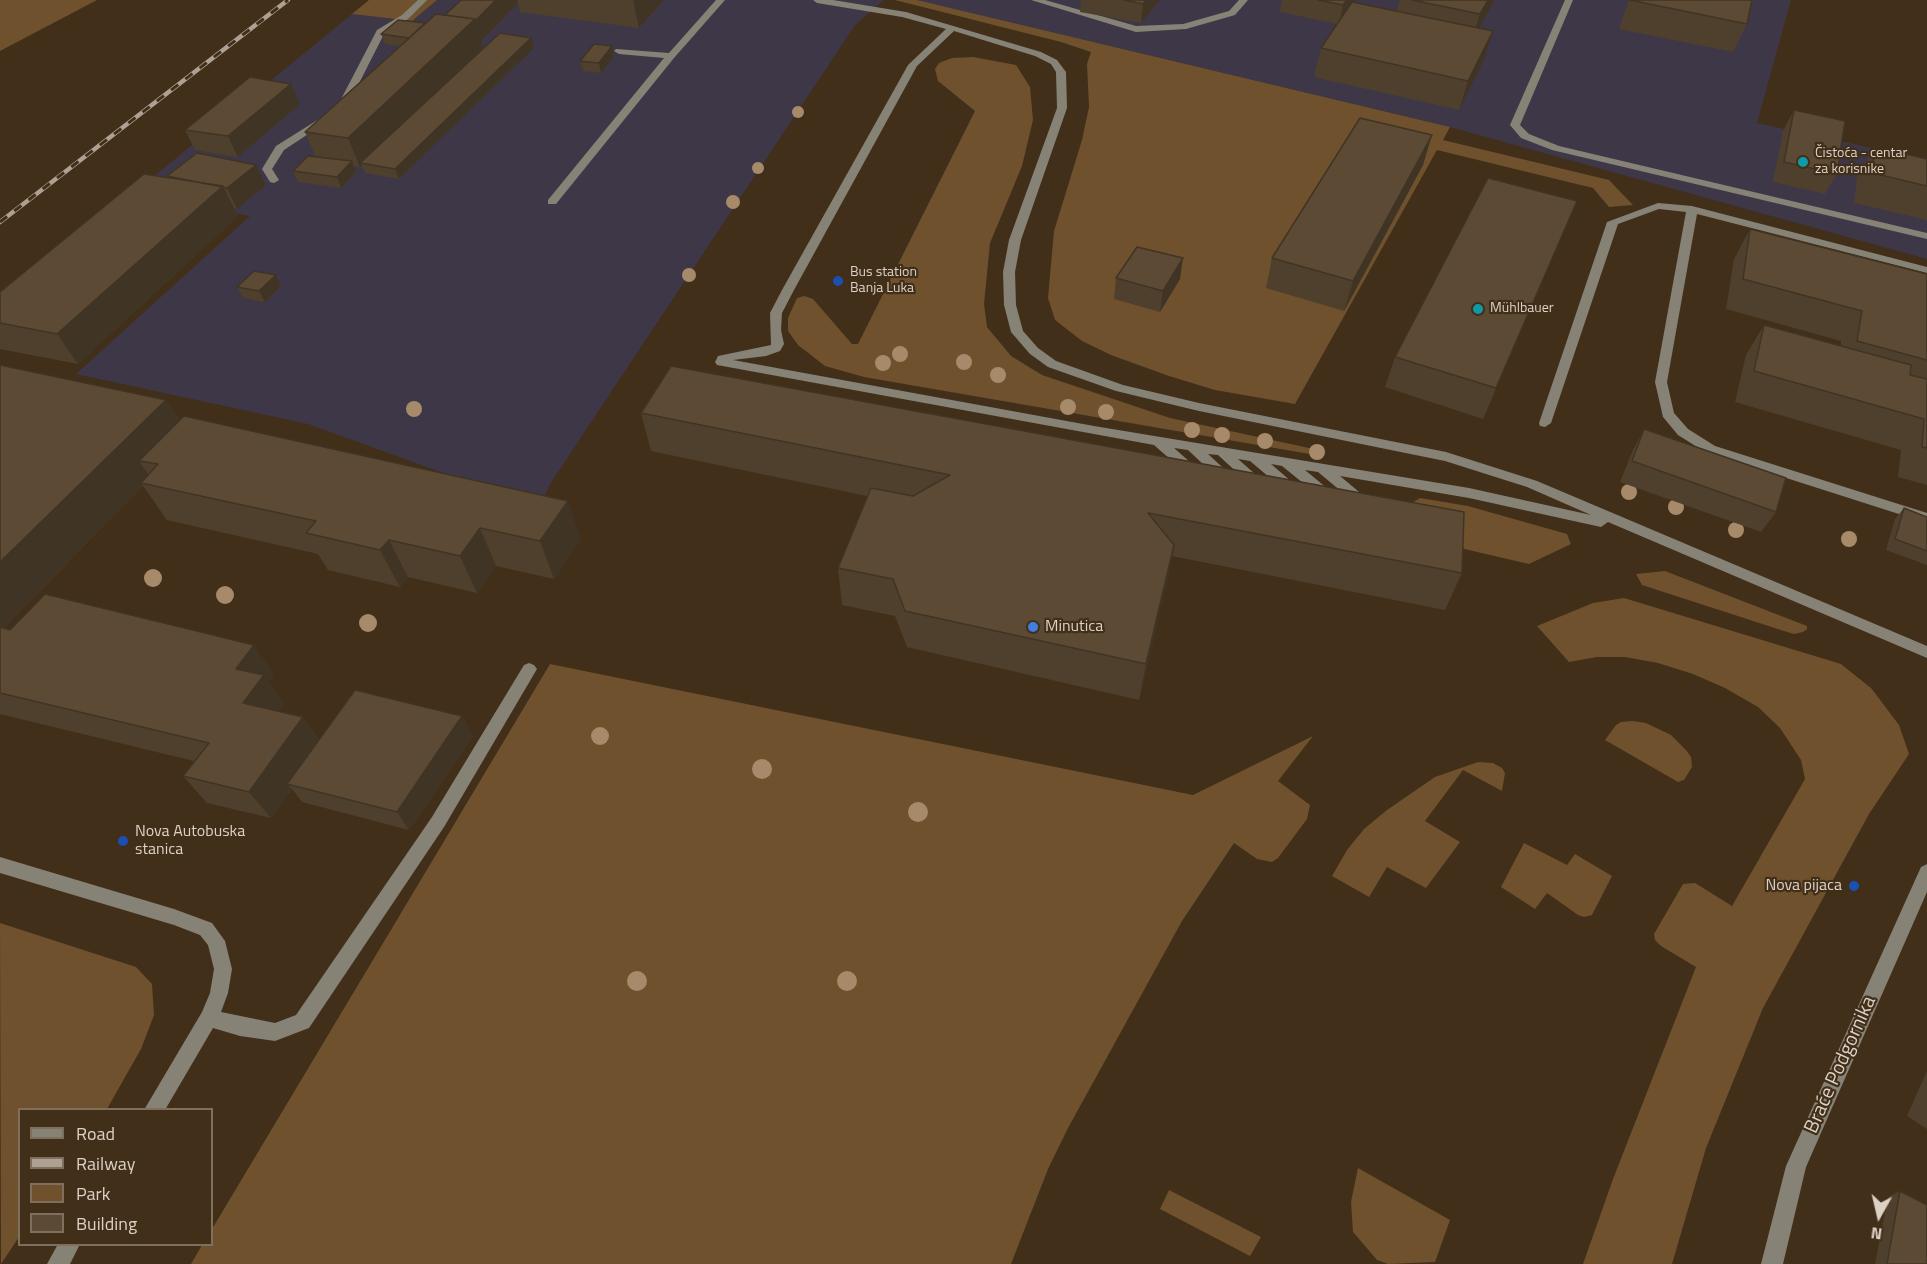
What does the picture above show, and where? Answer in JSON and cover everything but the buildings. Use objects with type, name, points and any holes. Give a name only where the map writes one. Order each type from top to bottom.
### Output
[{"type":"street","points":[[274,180],[267,169],[280,148],[340,110],[380,32],[405,16],[423,0]]},
{"type":"street","points":[[552,202],[671,56],[722,0]]},
{"type":"street","points":[[818,0],[903,14],[952,28],[1038,54],[1054,62],[1061,72],[1062,108],[1015,240],[1009,272],[1011,305],[1017,332],[1034,351],[1052,364],[1120,388],[1199,407],[1446,458],[1532,484],[1634,529],[1850,617],[1927,652]]},
{"type":"street","points":[[1035,0],[1136,29],[1183,27],[1232,13],[1244,0]]},
{"type":"street","points":[[1569,0],[1515,125],[1525,136],[1556,148],[1927,237]]},
{"type":"street","points":[[952,28],[913,65],[788,290],[776,313],[774,330],[778,344],[776,348],[766,352],[728,357],[720,361],[1094,430],[1469,493],[1634,529]]},
{"type":"street","points":[[619,51],[671,56]]},
{"type":"street","points":[[1545,423],[1613,222],[1659,206],[1692,209],[1927,270]]},
{"type":"street","points":[[1692,209],[1661,382],[1668,414],[1683,432],[1710,449],[1927,518]]},
{"type":"street","points":[[727,364],[739,378]]},
{"type":"street","points":[[760,370],[775,389]]},
{"type":"street","points":[[787,375],[798,388]]},
{"type":"street","points":[[816,380],[832,399]]},
{"type":"street","points":[[846,386],[858,400]]},
{"type":"street","points":[[876,391],[889,405]]},
{"type":"street","points":[[904,396],[918,409]]},
{"type":"street","points":[[934,401],[955,420]]},
{"type":"street","points":[[961,406],[979,422]]},
{"type":"street","points":[[994,412],[1011,427]]},
{"type":"street","points":[[1029,418],[1043,432]]},
{"type":"street","points":[[1060,424],[1083,444]]},
{"type":"street","points":[[1094,430],[1109,445]]},
{"type":"street","points":[[1126,435],[1142,450]]},
{"type":"street","points":[[1156,440],[1192,472]]},
{"type":"street","points":[[1190,446],[1227,479]]},
{"type":"street","points":[[1220,451],[1259,485]]},
{"type":"street","points":[[1253,456],[1294,491]]},
{"type":"street","points":[[1286,462],[1329,497]]},
{"type":"street","points":[[1321,468],[1365,504]]},
{"type":"street","points":[[209,1018],[240,1027],[275,1032],[302,1022],[438,822],[529,669]]},
{"type":"street","points":[[0,865],[174,917],[206,929],[216,941],[223,969],[219,993],[209,1018],[155,1108]]},
{"type":"street","name":"Braće Podgornika","points":[[1772,1264],[1796,1166],[1927,872]]},
{"type":"street","points":[[58,1264],[69,1246]]},
{"type":"shaded area","points":[[437,0],[884,0],[855,25],[550,484],[544,498],[507,496],[308,424],[76,374],[250,216],[131,195],[352,14],[412,21]]},
{"type":"shaded area","points":[[917,0],[1791,0],[1757,123],[1927,160],[1927,259],[1450,127]]},
{"type":"green space","points":[[0,0],[97,0],[0,51]]},
{"type":"green space","points":[[369,0],[437,0],[412,21],[352,14]]},
{"type":"green space","points":[[895,0],[917,0],[1450,127],[1443,140],[1609,180],[1633,205],[1609,207],[1593,188],[1437,150],[1295,404],[1215,390],[1111,355],[1082,341],[1055,320],[1048,298],[1054,231],[1082,140],[1089,107],[1087,64],[1091,52],[1061,42]]},
{"type":"green space","points":[[973,57],[1016,65],[1030,87],[1033,120],[1022,166],[990,243],[984,304],[987,327],[1011,356],[1042,375],[1170,418],[1323,451],[1321,456],[864,377],[825,366],[798,345],[788,331],[788,318],[797,298],[804,296],[813,299],[852,344],[858,344],[975,111],[938,81],[935,69],[939,63],[952,58]]},
{"type":"green space","points":[[1420,498],[1468,506],[1567,534],[1571,544],[1529,564],[1430,541],[1405,507]]},
{"type":"green space","points":[[1665,571],[1807,626],[1807,629],[1794,634],[1784,631],[1642,585],[1636,574]]},
{"type":"green space","points":[[1624,598],[1841,664],[1871,688],[1899,725],[1909,754],[1869,814],[1763,1008],[1706,1148],[1672,1264],[1583,1264],[1613,1179],[1696,967],[1661,946],[1655,940],[1654,934],[1683,884],[1695,883],[1732,906],[1805,779],[1801,760],[1780,728],[1758,707],[1725,688],[1693,674],[1658,663],[1625,657],[1597,657],[1569,662],[1537,626],[1593,603]]},
{"type":"green space","points":[[550,664],[1193,795],[1313,736],[1278,781],[1310,805],[1307,819],[1278,858],[1272,862],[1257,859],[1234,843],[1182,921],[1068,1128],[1048,1169],[1011,1264],[191,1264],[201,1246],[213,1246],[213,1227]]},
{"type":"green space","points":[[1633,721],[1646,723],[1671,735],[1686,750],[1691,757],[1692,767],[1684,780],[1678,782],[1605,740],[1616,725]]},
{"type":"green space","points":[[1478,762],[1493,763],[1502,768],[1505,773],[1502,791],[1463,770],[1425,821],[1460,842],[1426,888],[1387,867],[1369,897],[1332,876],[1347,850],[1364,829],[1387,810],[1435,777]]},
{"type":"green space","points":[[1524,843],[1567,865],[1575,854],[1612,876],[1592,915],[1584,917],[1578,915],[1547,893],[1535,909],[1501,887]]},
{"type":"green space","points":[[0,923],[136,967],[152,984],[154,1015],[141,1049],[108,1108],[18,1108],[18,1238],[1,1264]]},
{"type":"green space","points":[[1358,1168],[1450,1220],[1435,1262],[1388,1264],[1377,1260],[1353,1232],[1351,1202]]},
{"type":"green space","points":[[1169,1190],[1261,1237],[1250,1256],[1160,1209]]},
{"type":"railway","points":[[0,222],[288,0]]},
{"type":"place","name":"Čistoća - centar za korisnike","points":[[1803,162]]},
{"type":"place","name":"Bus station Banja Luka","points":[[838,281]]},
{"type":"place","name":"Mühlbauer","points":[[1478,309]]},
{"type":"place","name":"Minutica","points":[[1033,627]]},
{"type":"place","name":"Nova Autobuska stanica","points":[[123,841]]},
{"type":"place","name":"Nova pijaca","points":[[1854,886]]}]
